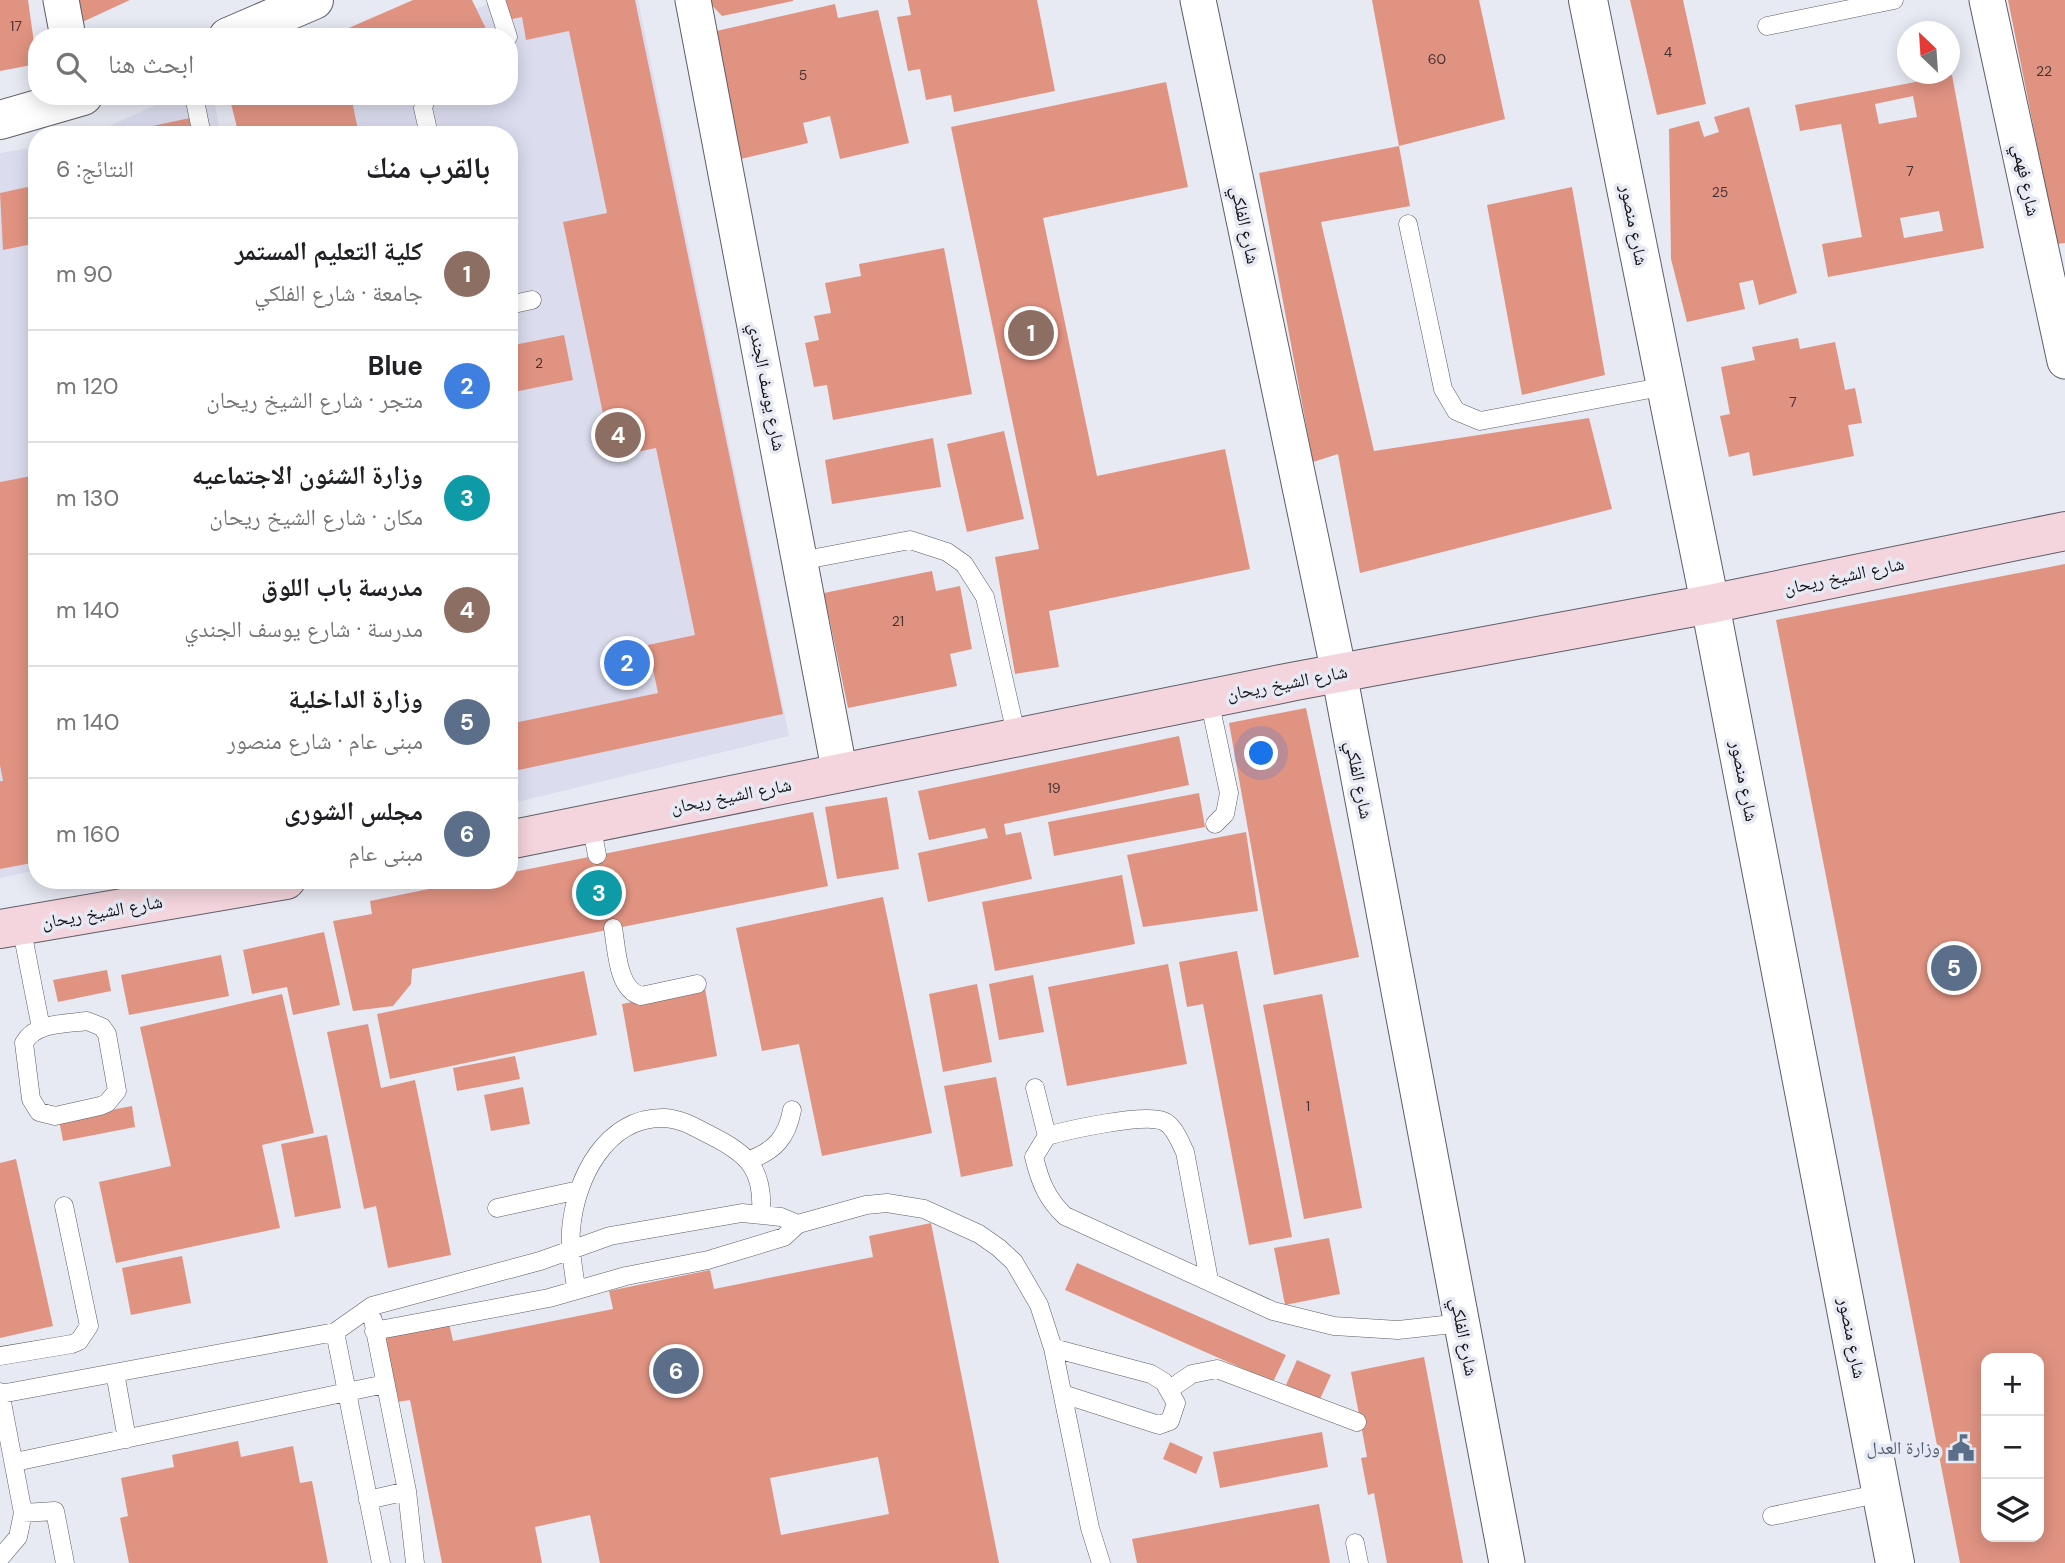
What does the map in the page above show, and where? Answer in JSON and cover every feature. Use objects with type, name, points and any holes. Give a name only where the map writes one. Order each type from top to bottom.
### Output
[{"type":"main road","name":"شارع الشيخ ريحان","points":[[518,840],[594,840],[840,774],[1339,673],[1710,604],[2065,531]]},
{"type":"main road","name":"شارع الشيخ ريحان","points":[[10,928],[234,889]]},
{"type":"street","points":[[61,0],[66,28]]},
{"type":"street","points":[[250,28],[314,0]]},
{"type":"street","name":"شارع يوسف الجندي","points":[[693,0],[840,774]]},
{"type":"street","name":"شارع الفلكي","points":[[1198,0],[1339,673],[1507,1563]]},
{"type":"street","name":"شارع منصور","points":[[1588,0],[1710,604],[1895,1563]]},
{"type":"street","name":"شارع فهمي","points":[[1987,0],[2065,361]]},
{"type":"street","points":[[0,120],[53,105]]},
{"type":"lane","points":[[496,0],[505,28]]},
{"type":"lane","points":[[1767,26],[1894,0]]},
{"type":"lane","points":[[196,105],[200,126]]},
{"type":"lane","points":[[425,105],[427,126]]},
{"type":"lane","points":[[1408,225],[1443,389],[1456,411],[1480,421],[1666,386]]},
{"type":"lane","points":[[518,303],[532,300]]},
{"type":"lane","points":[[800,561],[910,540],[938,548],[964,564],[985,597],[1017,738]]},
{"type":"lane","points":[[1209,699],[1229,793],[1225,814],[1215,824]]},
{"type":"lane","points":[[10,928],[41,1028]]},
{"type":"lane","points":[[613,928],[624,979],[633,993],[642,996],[697,984]]},
{"type":"lane","points":[[87,1021],[102,1027],[109,1042],[117,1083],[113,1098],[100,1106],[55,1116],[39,1112],[31,1099],[23,1051],[28,1036],[41,1028],[87,1021]]},
{"type":"lane","points":[[1035,1088],[1047,1136]]},
{"type":"lane","points":[[749,1160],[766,1154],[779,1142],[789,1127],[792,1110]]},
{"type":"lane","points":[[576,1289],[571,1249],[572,1222],[579,1190],[594,1158],[608,1140],[650,1119],[667,1118],[686,1122],[735,1147],[749,1160],[758,1177],[761,1213]]},
{"type":"lane","points":[[1209,1280],[1185,1152],[1176,1133],[1164,1121],[1148,1119],[1070,1129],[1047,1136],[1034,1157],[1040,1182],[1051,1203],[1066,1216],[1273,1311],[1334,1326],[1398,1330],[1461,1323]]},
{"type":"lane","points":[[497,1208],[579,1190]]},
{"type":"lane","points":[[374,1331],[549,1298],[576,1289],[720,1256],[784,1237],[798,1224],[866,1205],[887,1203],[924,1209],[979,1234],[1014,1262],[1039,1305],[1053,1348],[1090,1528],[1101,1563]]},
{"type":"lane","points":[[0,1356],[79,1341],[89,1326],[64,1206]]},
{"type":"lane","points":[[0,1558],[18,1537],[23,1514],[0,1393],[335,1332],[372,1306],[540,1261],[610,1236],[721,1216],[761,1213],[798,1224]]},
{"type":"lane","points":[[372,1306],[374,1331],[407,1491],[415,1563]]},
{"type":"lane","points":[[335,1332],[381,1563]]},
{"type":"lane","points":[[1053,1348],[1151,1374],[1170,1389],[1177,1402],[1175,1413],[1170,1420],[1159,1425],[1063,1394]]},
{"type":"lane","points":[[1170,1389],[1192,1374],[1217,1370],[1357,1422]]},
{"type":"lane","points":[[115,1373],[127,1439]]},
{"type":"lane","points":[[15,1462],[385,1384]]},
{"type":"lane","points":[[368,1500],[407,1491]]},
{"type":"lane","points":[[1772,1516],[1882,1493]]},
{"type":"lane","points":[[23,1514],[55,1511],[65,1563]]},
{"type":"lane","points":[[1355,1544],[1359,1563]]},
{"type":"shaded area","points":[[498,0],[638,0],[789,736],[518,802],[518,126],[253,126],[262,105],[518,105],[518,28],[427,28]]},
{"type":"shaded area","points":[[156,105],[215,105],[219,126],[109,126]]},
{"type":"shaded area","points":[[28,148],[28,872],[0,878],[0,153]]},
{"type":"building","points":[[0,0],[28,0],[32,28],[28,28],[28,66],[0,71]]},
{"type":"building","points":[[72,0],[130,0],[78,24]]},
{"type":"building","points":[[413,0],[472,0],[486,28],[349,28]]},
{"type":"building","points":[[500,0],[635,0],[783,714],[518,770],[518,722],[658,693],[648,645],[695,635],[656,448],[612,457],[563,222],[607,213],[569,31],[526,40],[522,17],[504,21]]},
{"type":"building","points":[[707,0],[793,0],[793,1],[722,16]]},
{"type":"building","points":[[908,0],[1037,0],[1055,91],[954,112],[951,95],[926,100],[920,69],[908,71],[897,17],[911,15]]},
{"type":"building","points":[[1372,0],[1479,0],[1505,119],[1399,146]]},
{"type":"building","points":[[1630,0],[1683,0],[1706,104],[1657,115]]},
{"type":"building","points":[[2008,0],[2065,0],[2065,243],[2057,244]]},
{"type":"building","points":[[835,4],[838,18],[878,10],[909,143],[840,159],[830,116],[803,123],[808,143],[732,161],[703,34]]},
{"type":"building","points":[[1166,82],[1188,187],[1043,218],[1097,476],[1225,449],[1250,569],[1049,611],[1059,667],[1015,674],[995,557],[1039,549],[951,127]]},
{"type":"building","points":[[1905,84],[1954,84],[1984,248],[1828,277],[1822,244],[1862,237],[1841,124],[1800,131],[1795,105]],"holes":[[[1913,96],[1917,117],[1879,124],[1875,104]],[[1939,211],[1943,231],[1904,238],[1900,218]]]},
{"type":"building","points":[[231,105],[353,105],[357,126],[237,126]]},
{"type":"building","points":[[1749,107],[1797,293],[1759,305],[1753,280],[1739,283],[1745,309],[1687,322],[1671,259],[1669,129],[1699,121],[1704,137],[1719,132],[1714,117]]},
{"type":"building","points":[[190,118],[191,126],[152,126]]},
{"type":"building","points":[[1399,146],[1410,206],[1321,222],[1374,451],[1589,418],[1612,509],[1360,573],[1338,454],[1313,462],[1259,173]]},
{"type":"building","points":[[28,187],[28,245],[3,250],[0,193]]},
{"type":"building","points":[[1572,187],[1605,375],[1522,395],[1487,205]]},
{"type":"building","points":[[944,248],[972,394],[833,420],[827,385],[814,387],[805,343],[819,340],[814,316],[831,313],[825,283],[861,276],[859,264]]},
{"type":"building","points":[[564,335],[573,380],[518,391],[518,344]]},
{"type":"building","points":[[1798,338],[1800,349],[1835,342],[1845,390],[1855,388],[1862,423],[1848,425],[1854,456],[1753,476],[1749,452],[1729,457],[1720,416],[1730,414],[1721,367],[1755,360],[1752,347]]},
{"type":"building","points":[[1004,431],[1024,519],[967,532],[947,444]]},
{"type":"building","points":[[933,438],[941,487],[832,504],[825,460]]},
{"type":"building","points":[[28,477],[28,864],[0,869],[0,781],[3,781],[0,765],[0,482]]},
{"type":"building","points":[[2065,564],[2065,1563],[1960,1563],[1776,620]]},
{"type":"building","points":[[932,571],[936,591],[960,586],[972,649],[950,654],[957,686],[848,708],[824,593]]},
{"type":"building","points":[[1306,708],[1359,957],[1274,975],[1229,723]]},
{"type":"building","points":[[1179,736],[1189,785],[1004,824],[1006,835],[1021,832],[1032,879],[928,902],[918,853],[988,838],[985,828],[929,840],[918,791]]},
{"type":"building","points":[[1199,793],[1205,827],[1054,856],[1048,822]]},
{"type":"building","points":[[887,797],[899,869],[837,879],[825,807]]},
{"type":"building","points":[[813,812],[828,886],[412,969],[411,984],[393,1006],[353,1011],[333,921],[372,914],[370,901],[429,889],[518,889],[518,871]]},
{"type":"building","points":[[1246,832],[1258,911],[1143,927],[1127,855]]},
{"type":"building","points":[[1122,875],[1135,944],[995,971],[982,902]]},
{"type":"building","points":[[883,897],[932,1133],[822,1156],[799,1044],[762,1051],[736,928]]},
{"type":"building","points":[[324,932],[340,1005],[293,1015],[287,987],[252,994],[243,950]]},
{"type":"building","points":[[1237,951],[1292,1237],[1249,1245],[1203,1004],[1187,1007],[1179,962]]},
{"type":"building","points":[[221,955],[229,996],[129,1015],[121,975]]},
{"type":"building","points":[[1168,964],[1187,1064],[1067,1086],[1048,987]]},
{"type":"building","points":[[107,970],[111,991],[58,1002],[53,980]]},
{"type":"building","points":[[584,971],[597,1035],[390,1079],[377,1014]]},
{"type":"building","points":[[1033,975],[1044,1032],[999,1040],[989,984]]},
{"type":"building","points":[[977,984],[992,1062],[943,1072],[929,994]]},
{"type":"building","points":[[705,988],[717,1056],[634,1072],[622,1004]]},
{"type":"building","points":[[282,994],[314,1133],[262,1145],[280,1228],[116,1263],[99,1182],[171,1166],[140,1027]]},
{"type":"building","points":[[1322,994],[1362,1208],[1304,1219],[1263,1005]]},
{"type":"building","points":[[368,1024],[381,1088],[415,1080],[451,1255],[388,1268],[376,1206],[364,1209],[327,1032]]},
{"type":"building","points":[[515,1056],[520,1079],[457,1091],[453,1068]]},
{"type":"building","points":[[996,1077],[1013,1166],[961,1177],[944,1086]]},
{"type":"building","points":[[523,1087],[530,1124],[491,1131],[484,1095]]},
{"type":"building","points":[[132,1106],[135,1127],[63,1141],[59,1120]]},
{"type":"building","points":[[327,1135],[341,1208],[295,1217],[281,1144]]},
{"type":"building","points":[[16,1159],[53,1326],[0,1338],[0,1163]]},
{"type":"building","points":[[931,1223],[999,1563],[600,1563],[590,1515],[535,1527],[542,1563],[442,1563],[410,1400],[397,1402],[384,1336],[449,1323],[453,1341],[613,1309],[609,1291],[710,1270],[714,1289],[873,1257],[869,1236]],"holes":[[[878,1457],[889,1514],[781,1535],[770,1478]]]},
{"type":"building","points":[[1329,1238],[1340,1294],[1285,1305],[1274,1248]]},
{"type":"building","points":[[182,1256],[191,1303],[131,1315],[122,1268]]},
{"type":"building","points":[[1077,1263],[1286,1355],[1273,1382],[1065,1290]]},
{"type":"building","points":[[1424,1357],[1463,1563],[1387,1563],[1374,1493],[1368,1495],[1361,1458],[1367,1457],[1351,1372]]},
{"type":"building","points":[[1297,1360],[1331,1375],[1320,1399],[1286,1385]]},
{"type":"building","points":[[1322,1432],[1328,1467],[1220,1488],[1213,1452]]},
{"type":"building","points":[[238,1441],[241,1457],[293,1446],[300,1483],[312,1481],[328,1563],[129,1563],[120,1518],[128,1516],[121,1478],[174,1467],[172,1455]]},
{"type":"building","points":[[1170,1442],[1203,1457],[1196,1474],[1163,1459]]},
{"type":"building","points":[[1319,1504],[1330,1563],[1137,1563],[1132,1539]]},
{"type":"place","name":"كلية التعليم المستمر","points":[[1031,333]]},
{"type":"place","name":"مدرسة باب اللوق","points":[[618,435]]},
{"type":"place","name":"Blue","points":[[627,663]]},
{"type":"place","name":"وزارة الشئون الاجتماعيه","points":[[599,893]]},
{"type":"place","name":"وزارة الداخلية","points":[[1954,968]]},
{"type":"place","name":"مجلس الشورى","points":[[676,1371]]},
{"type":"place","name":"وزارة العدل","points":[[1961,1448]]}]
